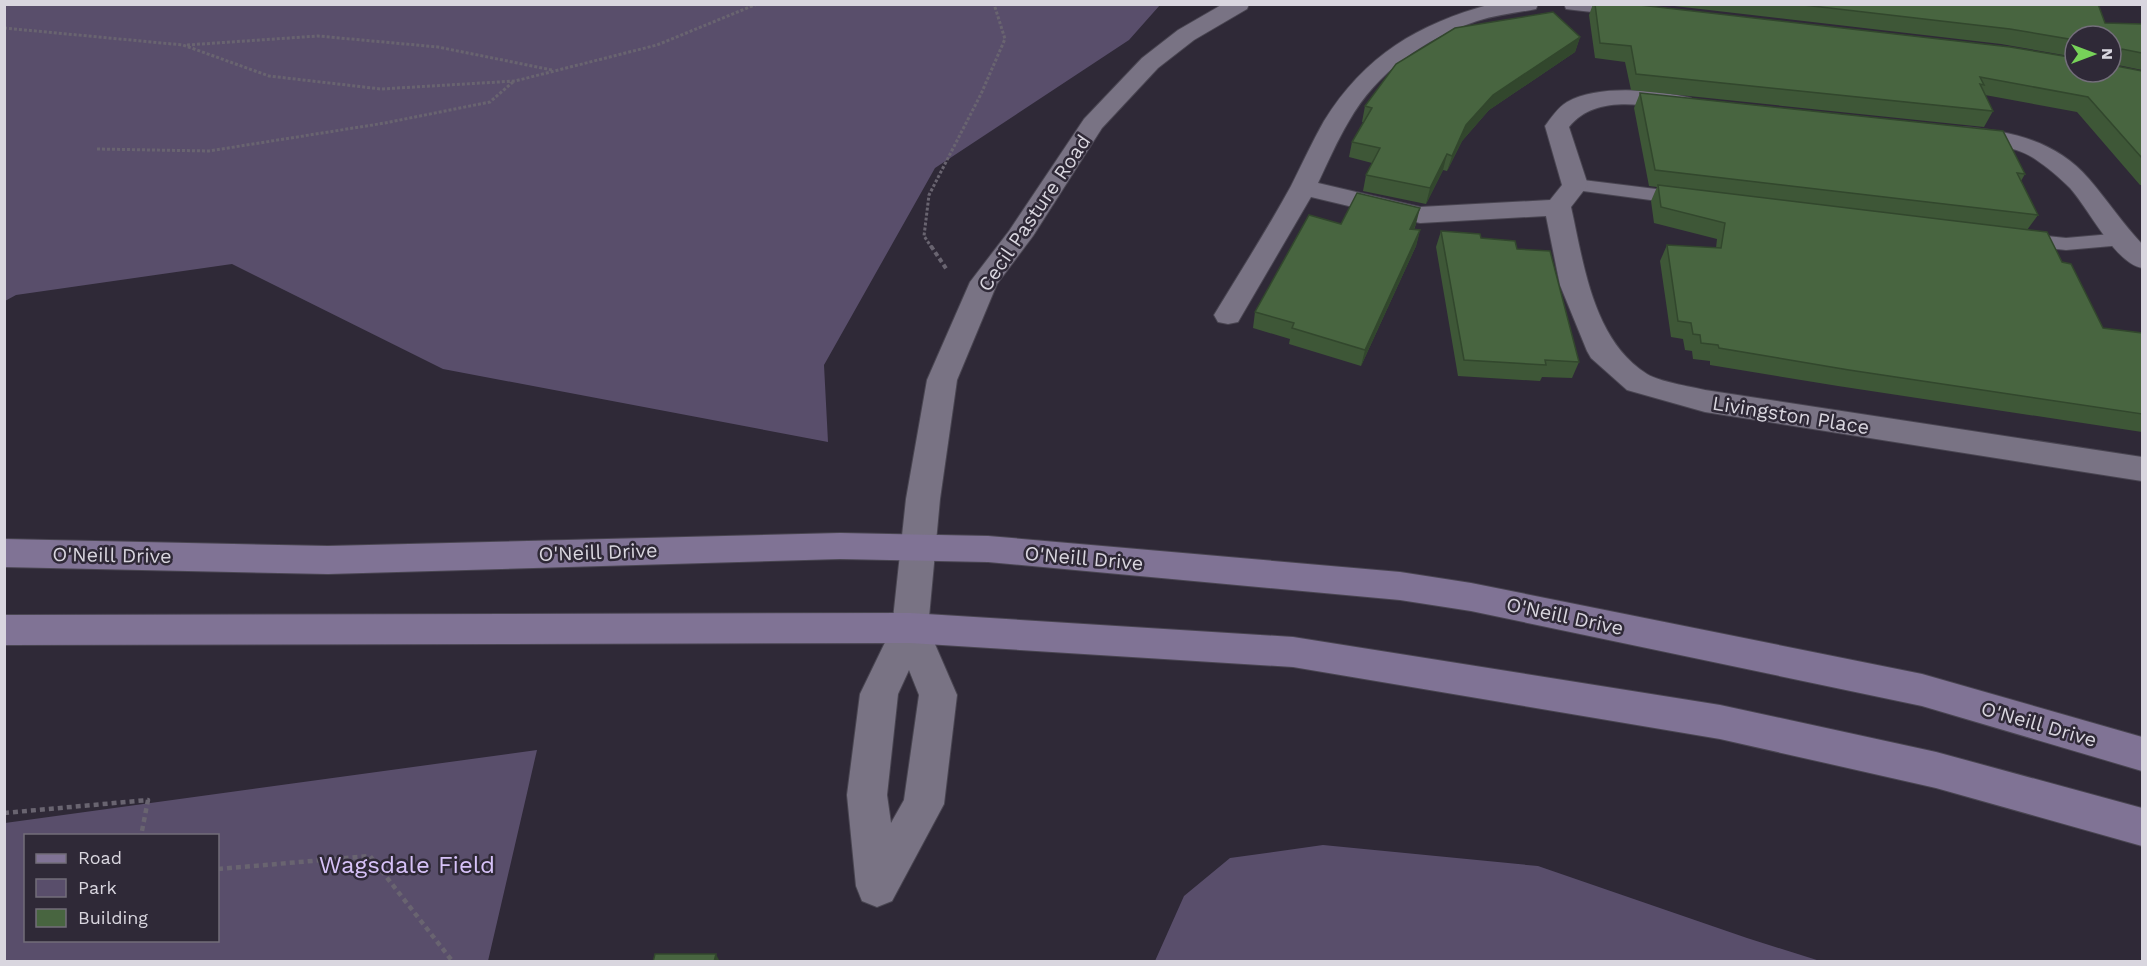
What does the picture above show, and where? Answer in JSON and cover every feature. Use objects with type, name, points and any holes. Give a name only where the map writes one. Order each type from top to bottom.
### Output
[{"type":"main road","name":"O'Neill Drive","points":[[4,553],[328,560],[840,546],[988,549],[1400,586],[1471,597],[1922,690],[2142,754]]},
{"type":"main road","points":[[4,630],[910,628],[1305,654],[1720,722],[1936,770],[2142,827]]},
{"type":"street","name":"Cecil Pasture Road","points":[[910,628],[938,695],[937,706],[924,804],[877,886],[867,795],[879,694],[910,628],[917,549],[942,380],[984,282],[1018,236],[1093,124],[1150,63],[1186,35],[1239,4]]},
{"type":"street","points":[[1228,315],[1303,187],[1338,120],[1369,77],[1413,42],[1436,28],[1497,8],[1528,4]]},
{"type":"street","points":[[1574,4],[1659,13]]},
{"type":"street","name":"Livingston Place","points":[[1709,106],[1639,99],[1602,99],[1573,108],[1557,126],[1574,285],[1602,351],[1638,383],[1705,401],[2142,470]]},
{"type":"street","points":[[1944,132],[2003,138],[2042,152],[2079,183],[2142,260]]},
{"type":"street","points":[[1303,187],[1420,215],[1566,196]]},
{"type":"lane","points":[[1566,196],[1703,201]]},
{"type":"lane","points":[[1996,236],[2066,244],[2123,239]]},
{"type":"path","points":[[183,45],[269,76],[381,89],[515,81],[657,45],[757,4]]},
{"type":"path","points":[[984,282],[948,272],[924,236],[929,195],[981,94],[1005,39],[994,4]]},
{"type":"path","points":[[4,28],[183,45],[318,36],[438,47],[554,70]]},
{"type":"path","points":[[98,149],[208,151],[373,125],[490,102],[515,81]]},
{"type":"path","points":[[4,813],[148,800],[141,834]]},
{"type":"path","points":[[219,869],[370,856],[453,962]]},
{"type":"green space","points":[[4,5],[1160,5],[1129,40],[935,168],[824,365],[828,442],[443,369],[232,264],[16,295],[5,301]]},
{"type":"green space","name":"Wagsdale Field","points":[[537,750],[488,961],[5,961],[5,823]]},
{"type":"green space","points":[[1323,845],[1538,866],[1820,961],[1155,961],[1184,896],[1230,858]]},
{"type":"building","points":[[1595,4],[1631,4],[2010,47],[2063,56],[2063,84],[2123,84],[2123,67],[2142,71],[2142,158],[2088,97],[1980,77],[1984,85],[1980,84],[1993,111],[1636,74],[1631,46],[1600,43]]},
{"type":"building","points":[[1795,4],[2098,4],[2105,23],[2142,24],[2142,53],[2123,49],[2123,24],[2063,24],[2063,38],[2010,29]]},
{"type":"building","points":[[1553,12],[1580,37],[1493,95],[1466,125],[1452,156],[1447,154],[1430,188],[1366,175],[1380,148],[1352,142],[1372,108],[1365,106],[1396,64],[1455,28]]},
{"type":"building","points":[[1640,93],[2003,131],[2025,174],[2017,173],[2038,215],[1655,170]]},
{"type":"building","points":[[1658,185],[2047,232],[2062,262],[2071,264],[2103,328],[2142,333],[2142,414],[1849,370],[1701,343],[1700,335],[1693,334],[1691,323],[1678,321],[1667,245],[1721,248],[1725,223],[1661,207]]},
{"type":"building","points":[[1357,193],[1420,208],[1410,229],[1420,230],[1365,350],[1292,328],[1294,323],[1255,312],[1309,215],[1341,224]]},
{"type":"building","points":[[1441,231],[1480,234],[1481,238],[1515,241],[1517,249],[1550,251],[1579,362],[1545,360],[1546,365],[1464,360]]},
{"type":"building","points":[[655,954],[716,954],[714,962],[653,962]]}]
